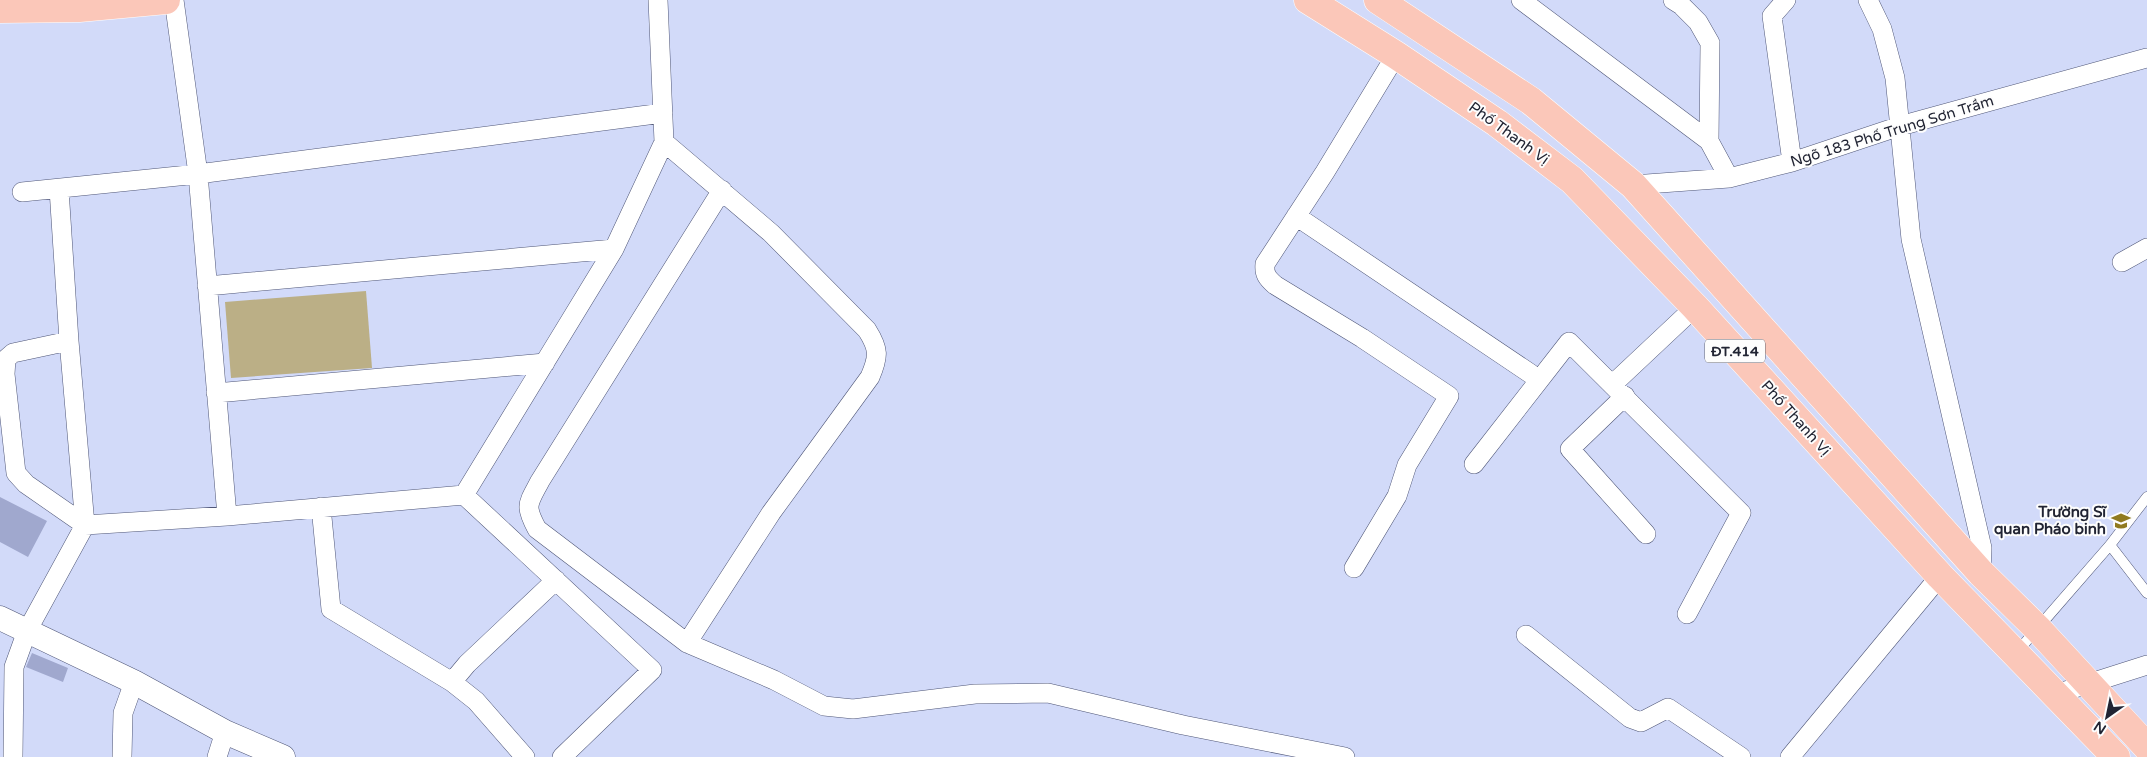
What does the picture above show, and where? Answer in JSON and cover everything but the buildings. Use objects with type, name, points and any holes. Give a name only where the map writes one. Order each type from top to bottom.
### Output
[{"type":"main road","points":[[0,8],[11,0]]},
{"type":"main road","points":[[0,8],[79,8],[166,0]]},
{"type":"main road","name":"Phố Thanh Vị","points":[[1308,0],[1396,55],[1498,123],[1572,180],[1695,307],[1940,576],[2056,694],[2103,752]]},
{"type":"main road","points":[[1378,0],[1531,100],[1633,185],[1981,572],[2038,629],[2147,747]]},
{"type":"street","points":[[174,0],[198,174],[227,516]]},
{"type":"street","points":[[464,495],[614,249],[664,142],[658,0]]},
{"type":"street","points":[[1521,0],[1708,141],[1729,178]]},
{"type":"street","points":[[1673,0],[1681,5],[1698,22],[1710,43],[1708,141]]},
{"type":"street","points":[[1786,0],[1772,16],[1792,162]]},
{"type":"street","points":[[1868,0],[1882,29],[1895,78],[1910,239],[1982,548],[1981,572]]},
{"type":"street","points":[[1354,568],[1398,496],[1407,465],[1449,396],[1362,338],[1275,285],[1267,277],[1265,264],[1325,172],[1396,55]]},
{"type":"street","name":"Ngõ 183 Phố Trung Sơn Trầm","points":[[1633,185],[1729,178],[1792,162],[1900,126],[2147,58]]},
{"type":"street","points":[[22,192],[59,190],[198,174],[663,113]]},
{"type":"street","points":[[664,142],[722,190],[809,270],[867,330],[876,345],[877,362],[870,377],[771,513],[687,643]]},
{"type":"street","points":[[13,757],[14,667],[27,631],[85,525],[69,341],[59,190]]},
{"type":"street","points":[[722,190],[540,481],[530,502],[528,513],[537,529],[687,643],[774,680],[824,706],[853,709],[975,694],[1048,693],[1174,723],[1345,757]]},
{"type":"street","points":[[1296,216],[1531,374]]},
{"type":"street","points":[[2122,262],[2147,248]]},
{"type":"street","points":[[207,286],[614,249]]},
{"type":"street","points":[[1646,534],[1570,449],[1619,390],[1695,307]]},
{"type":"street","points":[[69,341],[13,353],[6,359],[5,374],[16,473],[26,484],[85,525],[227,516],[464,495],[652,670],[562,757]]},
{"type":"street","points":[[1474,464],[1569,342],[1741,513],[1687,614]]},
{"type":"street","points":[[216,393],[545,363]]},
{"type":"street","points":[[321,508],[331,609],[452,682],[476,701],[525,757]]},
{"type":"street","points":[[1790,757],[1940,576]]},
{"type":"street","points":[[452,682],[467,664],[556,580]]},
{"type":"street","points":[[0,618],[134,682],[225,732],[283,757]]},
{"type":"street","points":[[1526,635],[1630,718],[1642,722],[1668,708],[1741,757]]},
{"type":"street","points":[[2056,694],[2147,665]]},
{"type":"street","points":[[122,757],[123,713],[134,682]]},
{"type":"street","points":[[217,757],[225,732]]},
{"type":"lane","points":[[2016,653],[2110,545],[2147,497]]},
{"type":"lane","points":[[2110,545],[2147,593]]},
{"type":"shaded area","points":[[366,291],[372,368],[231,378],[225,302]]},
{"type":"place","name":"Trường Sĩ quan Pháo binh","points":[[2121,521]]}]
